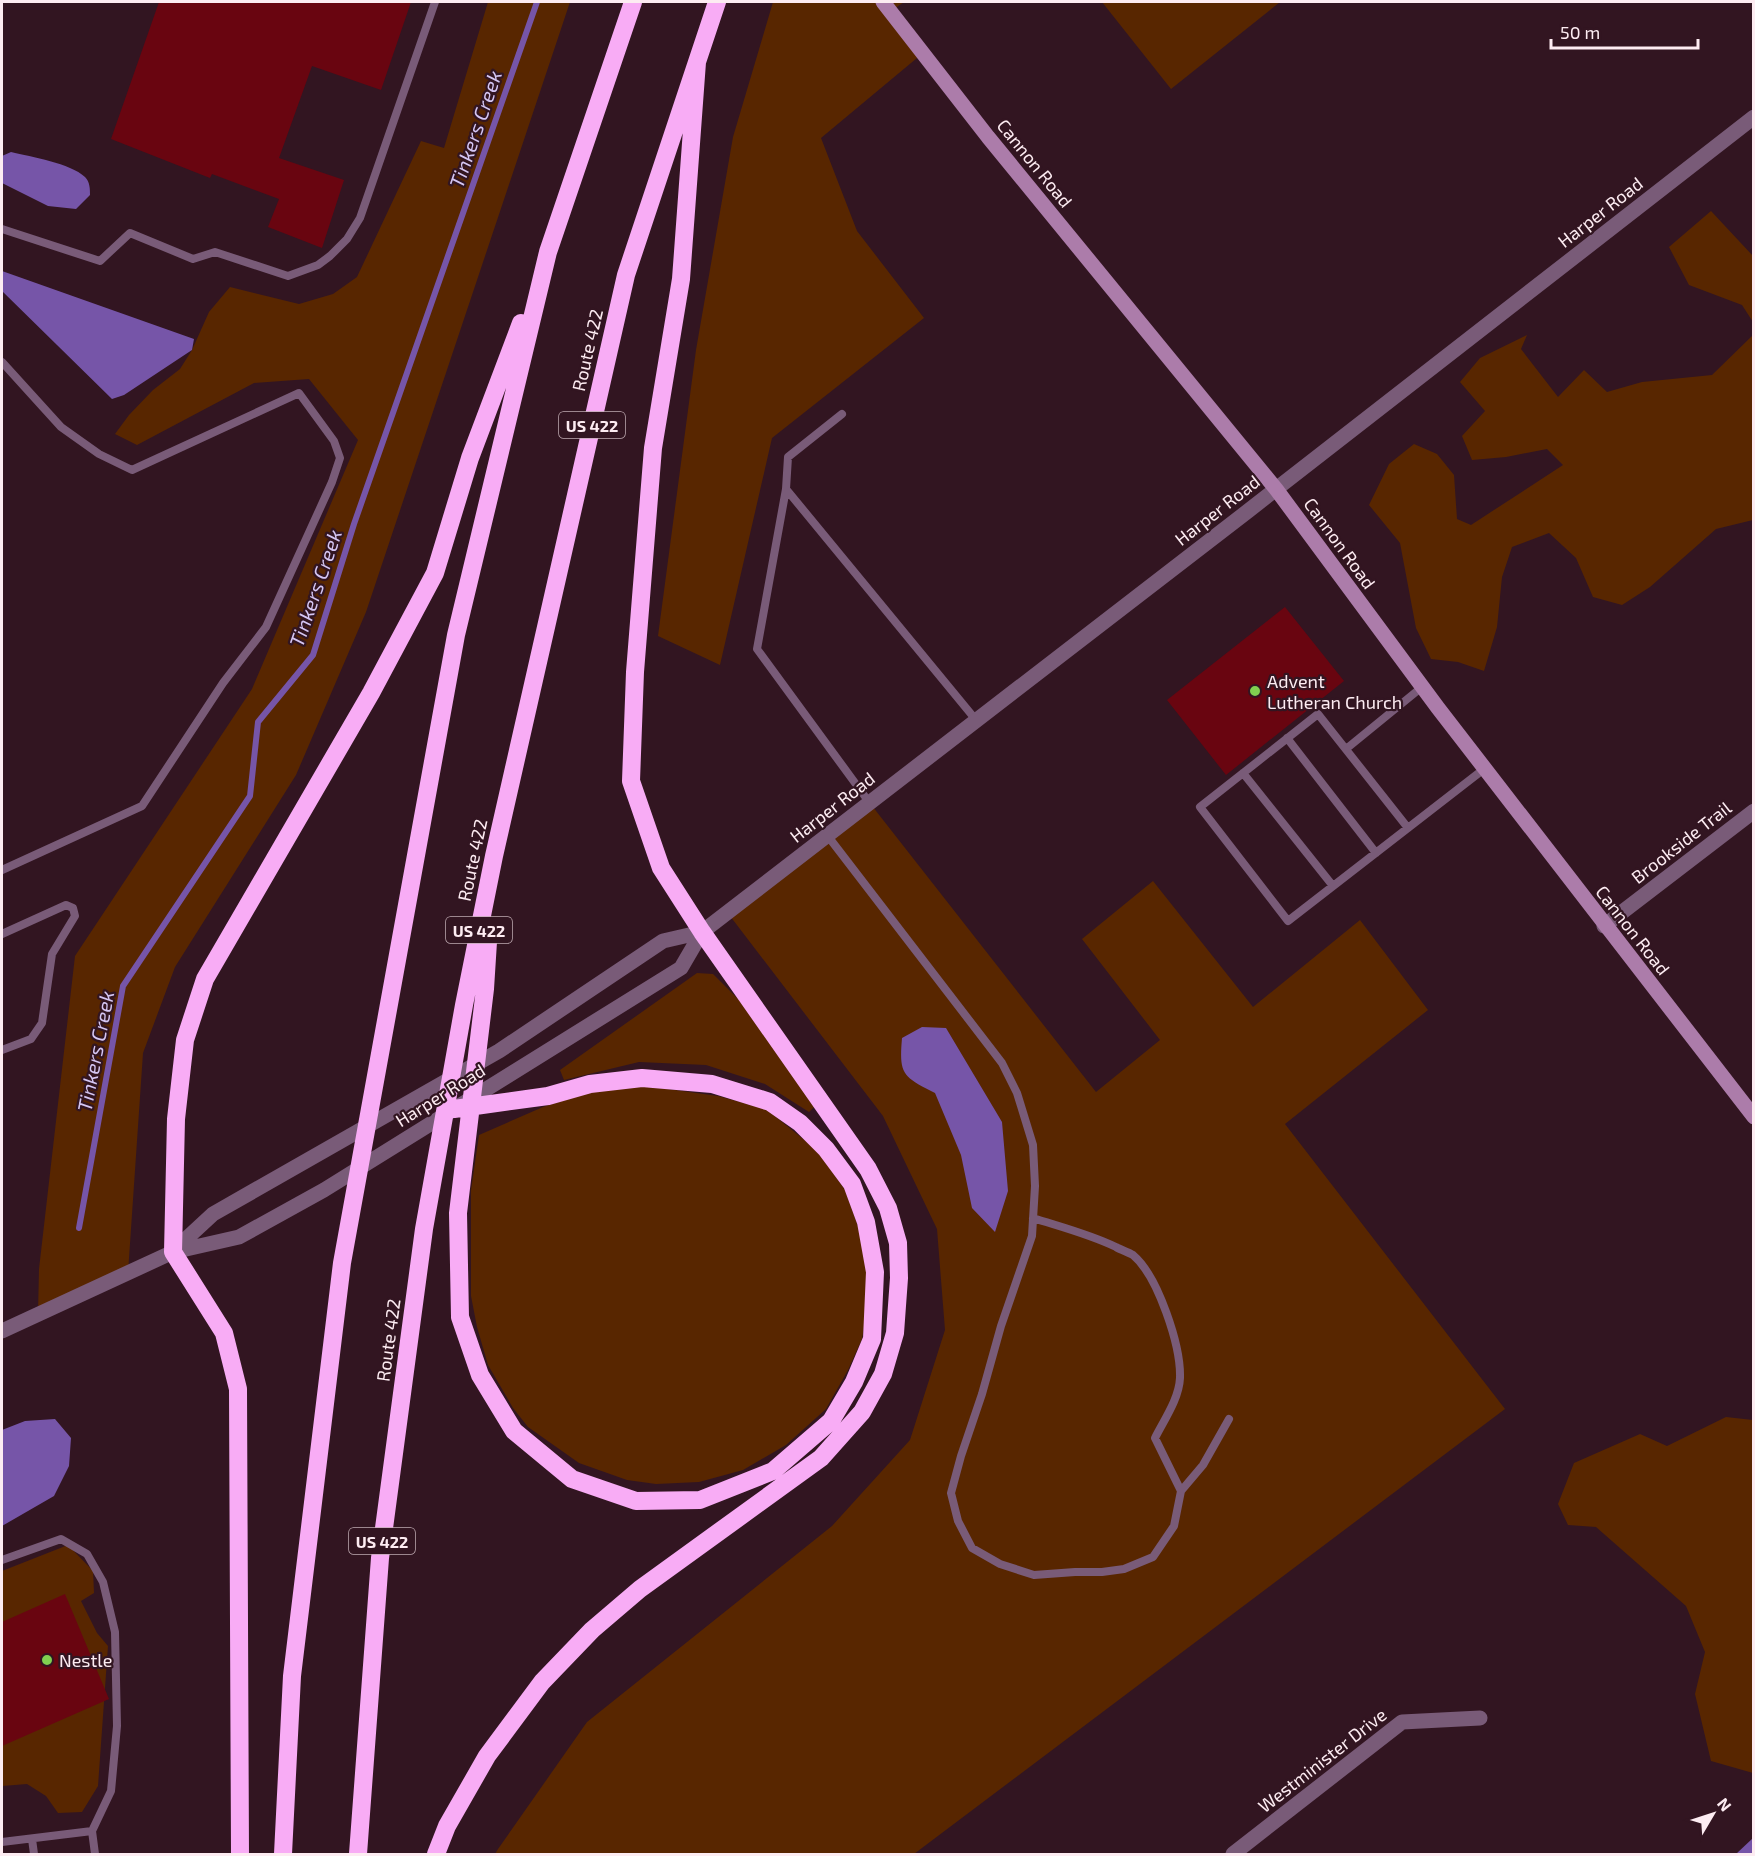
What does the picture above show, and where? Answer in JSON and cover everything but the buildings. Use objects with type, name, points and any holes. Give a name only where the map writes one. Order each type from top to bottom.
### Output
[{"type":"highway","points":[[240,1854],[238,1389],[224,1333],[173,1252],[176,1119],[184,1040],[205,979],[371,693],[435,573],[470,458],[548,252],[633,2]]},
{"type":"highway","name":"Route 422","points":[[358,1854],[380,1558],[423,1229],[464,1005],[494,856],[626,275],[717,2]]},
{"type":"highway","points":[[436,1854],[447,1826],[488,1756],[542,1682],[592,1630],[640,1589],[821,1458],[862,1412],[883,1374],[895,1334],[899,1278],[898,1243],[888,1208],[868,1169],[702,932],[661,868],[631,781],[635,672],[653,448],[681,279],[697,62]]},
{"type":"highway","points":[[283,1854],[292,1676],[342,1263],[456,635],[548,252]]},
{"type":"highway","points":[[454,1110],[548,1096],[590,1084],[642,1078],[712,1084],[770,1102],[800,1123],[826,1149],[852,1184],[866,1222],[875,1272],[872,1339],[854,1382],[831,1421],[773,1471],[700,1500],[636,1501],[572,1479],[514,1431],[491,1394],[480,1375],[460,1317],[458,1213],[485,989],[494,856]]},
{"type":"main road","name":"Cannon Road","points":[[883,2],[988,137],[1276,489],[1422,687],[1754,1117]]},
{"type":"street","name":"Harper Road","points":[[2,1331],[173,1252],[239,1237],[324,1190],[681,968],[702,932],[1754,117]]},
{"type":"street","name":"Brookside Trail","points":[[1605,926],[1754,811]]},
{"type":"street","name":"Harper Road","points":[[173,1252],[213,1214],[499,1051],[663,941],[702,932]]},
{"type":"street","name":"Westminister Drive","points":[[1233,1854],[1401,1722],[1480,1718]]},
{"type":"lane","points":[[2,229],[100,261],[130,233],[193,259],[215,252],[288,276],[318,265],[347,238],[360,218],[435,2]]},
{"type":"lane","points":[[2,362],[60,427],[99,454],[132,470],[299,393],[334,441],[340,458],[332,482],[266,627],[223,683],[142,806],[2,870]]},
{"type":"lane","points":[[842,414],[788,457],[786,489],[757,649],[869,802]]},
{"type":"lane","points":[[786,489],[976,720]]},
{"type":"lane","points":[[1346,749],[1422,687]]},
{"type":"lane","points":[[1408,828],[1318,714],[1200,807],[1288,921],[1376,853],[1408,828],[1484,768]]},
{"type":"lane","points":[[1287,738],[1376,853]]},
{"type":"lane","points":[[1243,773],[1333,886]]},
{"type":"lane","points":[[827,835],[1002,1063],[1017,1093],[1033,1145],[1035,1186],[1032,1236],[1001,1326],[951,1492],[958,1521],[972,1548],[1000,1564],[1034,1575],[1124,1569],[1153,1557],[1174,1526],[1181,1491],[1203,1465],[1229,1419]]},
{"type":"lane","points":[[2,934],[66,905],[74,908],[75,916],[52,954],[42,1023],[30,1039],[2,1050]]},
{"type":"lane","points":[[1033,1218],[1097,1238],[1132,1255],[1159,1293],[1178,1352],[1180,1379],[1176,1394],[1155,1438],[1181,1491]]},
{"type":"lane","points":[[2,1560],[61,1539],[87,1554],[103,1582],[116,1632],[117,1726],[111,1791],[92,1831],[95,1854]]},
{"type":"lane","points":[[2,1842],[92,1831]]},
{"type":"lane","points":[[32,1839],[34,1854]]},
{"type":"shaded area","points":[[488,2],[570,2],[366,612],[296,775],[175,967],[143,1053],[128,1273],[38,1314],[39,1269],[75,956],[252,689],[358,440],[309,379],[254,383],[137,445],[115,434],[129,415],[153,390],[180,369],[192,350],[209,312],[230,287],[299,304],[333,294],[357,277],[421,141],[444,148]]},
{"type":"shaded area","points":[[773,2],[904,2],[891,11],[923,53],[821,138],[857,231],[924,318],[772,438],[720,665],[658,636],[696,350],[733,137]]},
{"type":"shaded area","points":[[1102,2],[1280,2],[1171,89]]},
{"type":"shaded area","points":[[11,152],[50,161],[78,172],[88,181],[90,195],[76,209],[48,206],[2,183],[2,156]]},
{"type":"shaded area","points":[[1711,211],[1753,256],[1753,322],[1742,305],[1689,285],[1669,247]]},
{"type":"shaded area","points":[[2,271],[194,339],[192,350],[124,395],[112,399],[2,291]]},
{"type":"shaded area","points":[[1527,335],[1521,349],[1558,397],[1584,370],[1607,392],[1642,382],[1712,375],[1753,335],[1753,520],[1716,529],[1650,587],[1622,605],[1593,597],[1576,558],[1549,533],[1512,547],[1502,577],[1497,627],[1484,671],[1458,662],[1431,659],[1416,628],[1400,543],[1369,505],[1389,464],[1414,444],[1437,454],[1454,475],[1457,519],[1471,525],[1563,465],[1547,449],[1506,457],[1472,460],[1462,436],[1485,411],[1460,382],[1480,358]]},
{"type":"shaded area","points":[[869,802],[1096,1092],[1160,1040],[1082,939],[1153,881],[1253,1007],[1360,920],[1428,1010],[1285,1124],[1505,1409],[914,1854],[495,1854],[587,1722],[832,1526],[910,1440],[945,1330],[937,1229],[883,1116],[727,912]]},
{"type":"shaded area","points":[[697,973],[713,974],[739,1000],[816,1105],[809,1112],[765,1084],[706,1065],[639,1062],[564,1080],[560,1070]]},
{"type":"shaded area","points":[[922,1027],[946,1028],[1002,1122],[1008,1191],[995,1232],[972,1208],[961,1155],[935,1093],[909,1078],[902,1067],[902,1038]]},
{"type":"shaded area","points":[[646,1086],[718,1096],[766,1109],[818,1151],[845,1190],[865,1246],[868,1303],[862,1339],[826,1409],[786,1445],[743,1470],[699,1482],[656,1484],[627,1480],[579,1463],[528,1427],[513,1408],[488,1365],[471,1296],[471,1190],[479,1135],[543,1107],[592,1091]]},
{"type":"shaded area","points":[[1726,1417],[1753,1420],[1753,1773],[1711,1761],[1695,1694],[1705,1652],[1686,1606],[1596,1527],[1568,1525],[1558,1504],[1574,1463],[1640,1434],[1667,1446]]},
{"type":"shaded area","points":[[55,1419],[71,1438],[69,1466],[54,1496],[2,1526],[2,1430],[25,1421]]},
{"type":"shaded area","points":[[68,1545],[93,1571],[94,1593],[81,1601],[97,1633],[108,1646],[98,1786],[82,1812],[58,1813],[46,1796],[27,1784],[2,1786],[2,1571]]},
{"type":"shaded area","points":[[1753,1838],[1753,1854],[1736,1854]]},
{"type":"waterway","name":"Tinkers Creek","points":[[79,1228],[123,986],[250,796],[258,722],[313,655],[354,524],[537,2]]},
{"type":"place","name":"Advent Lutheran Church","points":[[1255,691]]},
{"type":"place","name":"Nestle","points":[[47,1660]]}]
